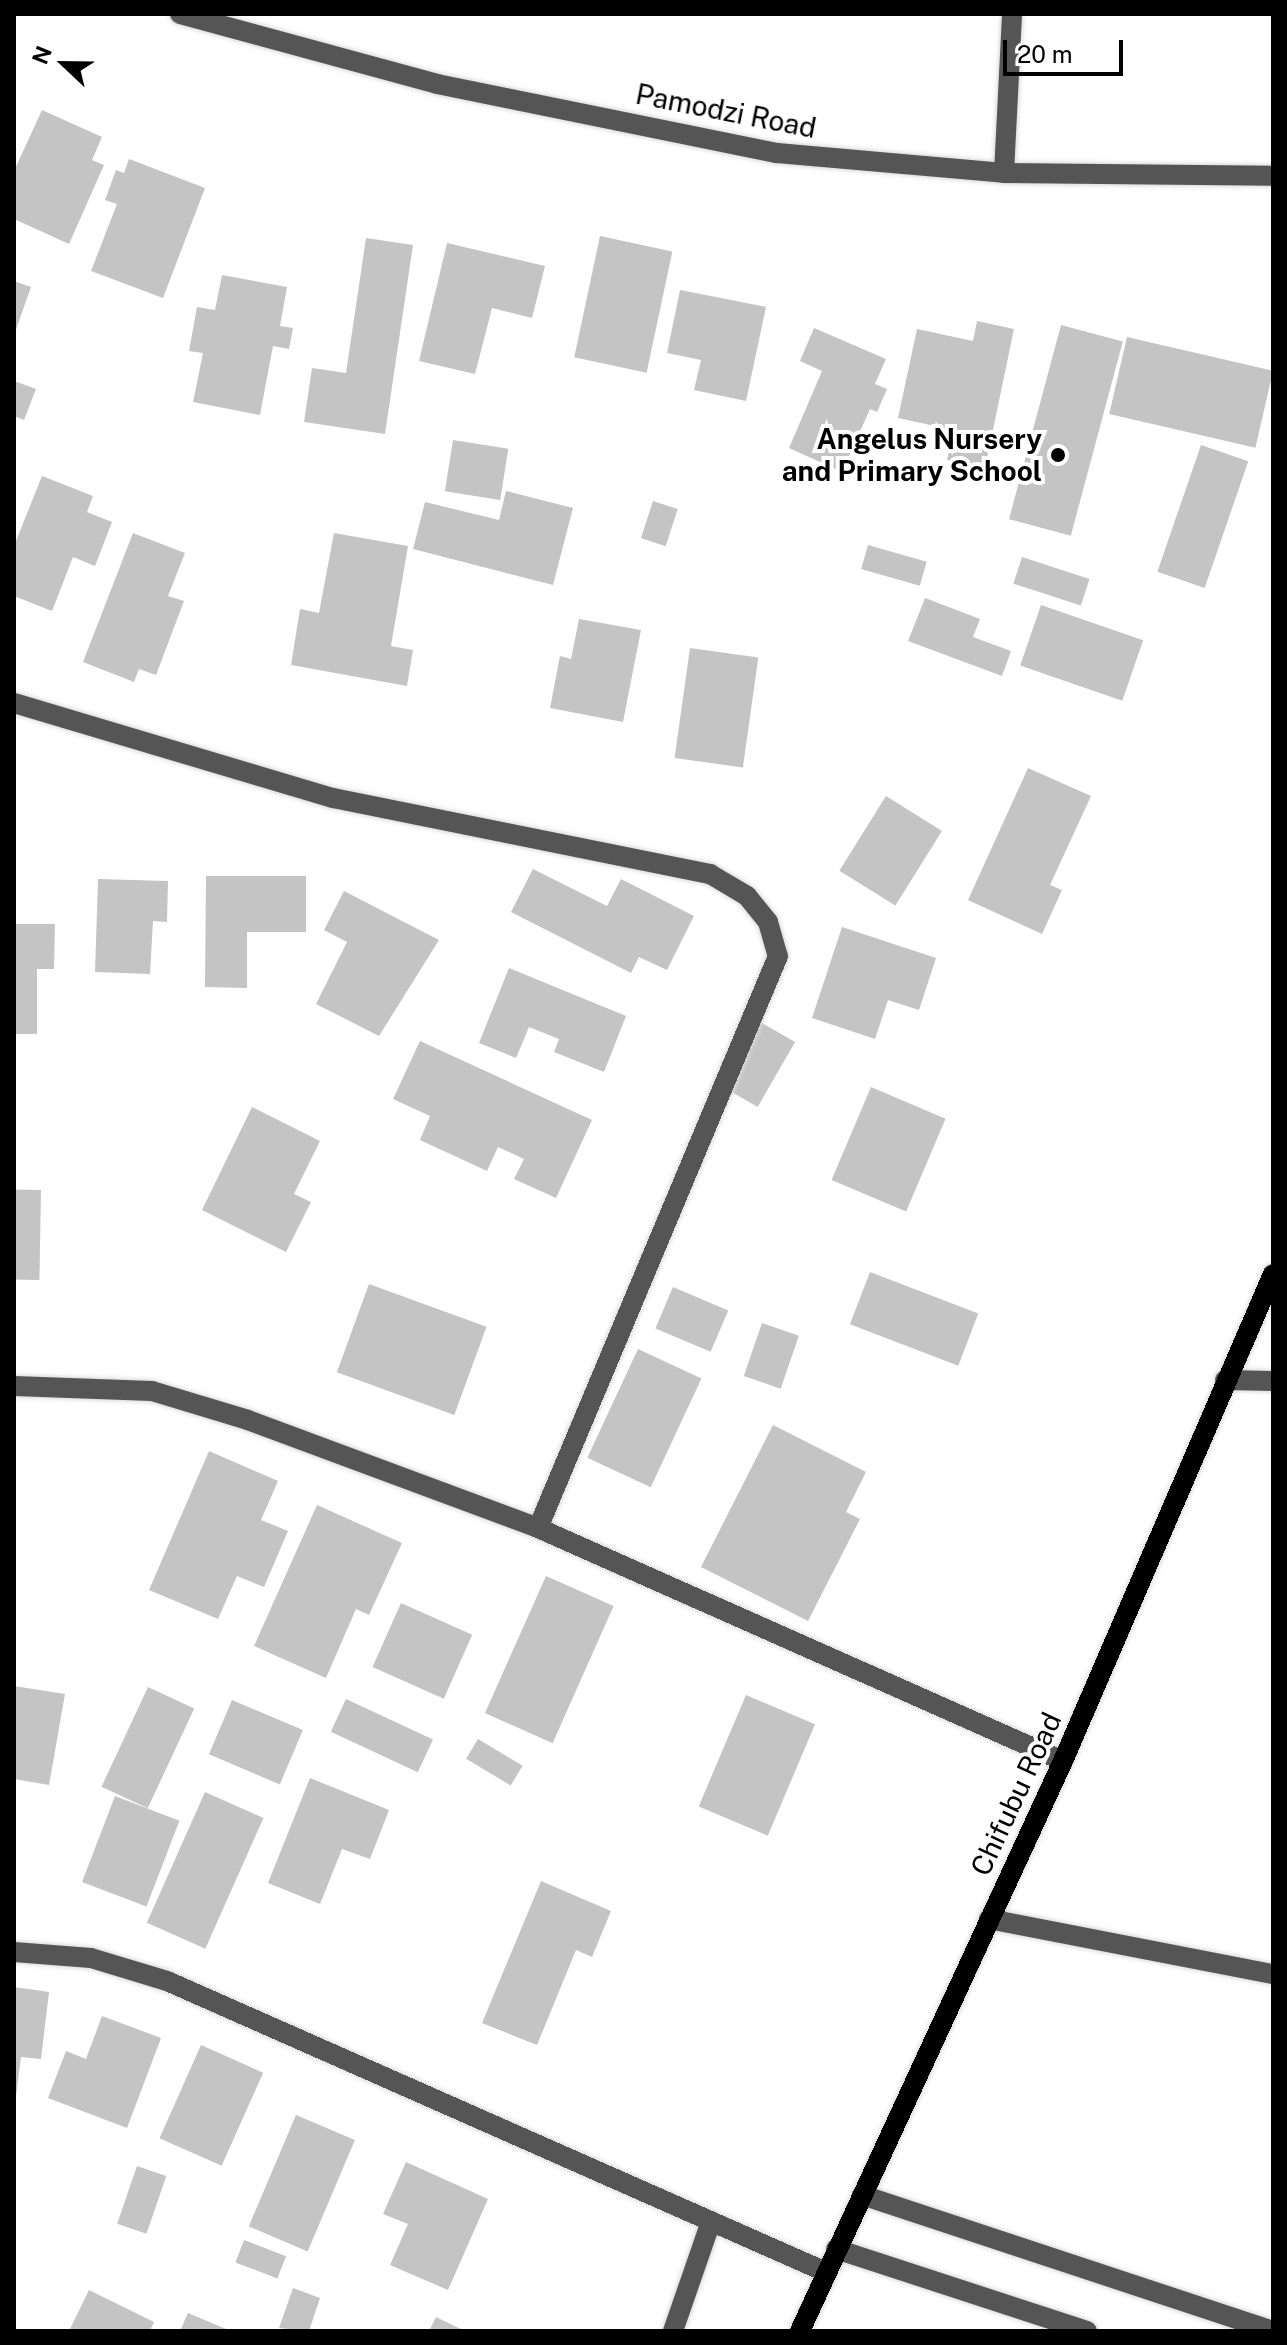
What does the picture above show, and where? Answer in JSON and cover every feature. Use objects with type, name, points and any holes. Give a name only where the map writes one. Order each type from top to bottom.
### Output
[{"type":"main road","name":"Chifubu Road","points":[[800,2331],[1063,1761],[1273,1274]]},
{"type":"street","name":"Pamodzi Road","points":[[180,14],[437,84],[777,153],[1004,173],[1273,176]]},
{"type":"street","points":[[1004,173],[1012,14]]},
{"type":"street","points":[[14,703],[333,798],[710,874],[747,896],[768,922],[778,956],[538,1528]]},
{"type":"street","points":[[1225,1380],[1273,1381]]},
{"type":"street","points":[[14,1386],[152,1391],[538,1528],[1063,1761]]},
{"type":"street","points":[[989,1919],[1273,1974]]},
{"type":"street","points":[[14,1952],[91,1958],[167,1981],[826,2272]]},
{"type":"street","points":[[862,2195],[1273,2331]]},
{"type":"street","points":[[673,2331],[711,2221]]},
{"type":"street","points":[[836,2249],[1087,2331]]},
{"type":"building","points":[[42,110],[102,137],[92,160],[104,165],[69,244],[14,219],[14,171]]},
{"type":"building","points":[[129,159],[205,188],[163,298],[91,271],[117,204],[105,200],[116,170],[124,173]]},
{"type":"building","points":[[600,236],[672,251],[647,373],[574,357]]},
{"type":"building","points":[[366,238],[413,245],[385,434],[304,422],[312,368],[346,373]]},
{"type":"building","points":[[447,243],[545,266],[532,318],[492,308],[475,374],[419,361]]},
{"type":"building","points":[[222,275],[287,287],[280,326],[293,328],[289,349],[273,346],[260,415],[193,402],[203,353],[189,351],[197,307],[215,310]]},
{"type":"building","points":[[14,281],[31,287],[14,335]]},
{"type":"building","points":[[680,290],[766,307],[746,401],[694,390],[701,360],[667,353]]},
{"type":"building","points":[[977,321],[1014,329],[985,468],[947,460],[953,430],[898,418],[917,329],[973,341]]},
{"type":"building","name":"Angelus Nursery and Primary School","points":[[1061,325],[1123,342],[1071,536],[1009,519]]},
{"type":"building","points":[[814,328],[886,359],[875,384],[887,389],[877,412],[870,409],[842,472],[789,448],[822,371],[800,361]]},
{"type":"building","points":[[1127,337],[1273,371],[1255,448],[1109,414]]},
{"type":"building","points":[[14,381],[36,389],[24,420],[14,416]]},
{"type":"building","points":[[453,440],[508,449],[500,500],[445,491]]},
{"type":"building","points":[[1201,445],[1248,461],[1205,588],[1157,572]]},
{"type":"building","points":[[42,476],[93,496],[87,512],[112,522],[95,566],[73,557],[52,611],[14,596],[14,546]]},
{"type":"building","points":[[506,491],[573,508],[553,585],[413,549],[425,502],[499,520]]},
{"type":"building","points":[[653,501],[678,509],[666,546],[641,538]]},
{"type":"building","points":[[133,533],[185,553],[168,596],[184,601],[156,675],[139,669],[134,682],[83,662]]},
{"type":"building","points":[[334,533],[408,546],[391,646],[413,650],[407,686],[291,665],[300,609],[319,613]]},
{"type":"building","points":[[868,545],[927,562],[920,586],[861,569]]},
{"type":"building","points":[[1022,557],[1090,579],[1081,606],[1013,584]]},
{"type":"building","points":[[925,598],[980,619],[973,637],[1011,651],[1002,676],[908,641]]},
{"type":"building","points":[[1041,605],[1143,640],[1122,701],[1020,666]]},
{"type":"building","points":[[579,619],[641,630],[623,722],[550,708],[560,656],[571,659]]},
{"type":"building","points":[[690,648],[758,658],[743,768],[675,758]]},
{"type":"building","points":[[1028,768],[1091,796],[1050,885],[1062,890],[1042,934],[968,900]]},
{"type":"building","points":[[886,796],[942,831],[895,906],[839,871]]},
{"type":"building","points":[[533,869],[607,906],[621,879],[694,916],[667,970],[639,957],[631,973],[511,912]]},
{"type":"building","points":[[206,876],[306,876],[306,932],[247,932],[247,988],[205,987]]},
{"type":"building","points":[[98,879],[168,881],[167,922],[153,921],[150,974],[95,972]]},
{"type":"building","points":[[344,891],[439,940],[379,1036],[316,1004],[347,942],[324,930]]},
{"type":"building","points":[[14,924],[55,924],[54,969],[37,969],[37,1034],[14,1034]]},
{"type":"building","points":[[842,927],[936,958],[919,1010],[888,1000],[875,1039],[812,1018]]},
{"type":"building","points":[[509,968],[626,1016],[604,1072],[554,1052],[559,1039],[529,1027],[516,1058],[479,1043]]},
{"type":"building","points":[[757,1020],[795,1042],[758,1107],[720,1085]]},
{"type":"building","points":[[420,1041],[592,1120],[556,1198],[514,1179],[524,1159],[498,1147],[487,1171],[420,1140],[430,1116],[393,1099]]},
{"type":"building","points":[[871,1087],[946,1119],[906,1212],[832,1180]]},
{"type":"building","points":[[252,1107],[320,1141],[294,1194],[311,1202],[286,1252],[202,1210]]},
{"type":"building","points":[[14,1190],[41,1190],[39,1280],[14,1280]]},
{"type":"building","points":[[870,1272],[978,1314],[958,1366],[850,1324]]},
{"type":"building","points":[[369,1284],[486,1327],[454,1415],[337,1372]]},
{"type":"building","points":[[673,1287],[728,1310],[711,1352],[655,1328]]},
{"type":"building","points":[[762,1323],[799,1336],[781,1389],[744,1376]]},
{"type":"building","points":[[638,1349],[701,1379],[651,1487],[587,1458]]},
{"type":"building","points":[[773,1425],[866,1472],[846,1512],[860,1519],[808,1621],[701,1567]]},
{"type":"building","points":[[209,1451],[278,1481],[261,1520],[288,1531],[264,1587],[237,1576],[218,1619],[149,1590]]},
{"type":"building","points":[[317,1505],[402,1543],[369,1615],[356,1609],[326,1678],[254,1646]]},
{"type":"building","points":[[546,1576],[614,1606],[553,1743],[485,1713]]},
{"type":"building","points":[[401,1603],[472,1635],[444,1699],[373,1667]]},
{"type":"building","points":[[14,1686],[65,1694],[49,1785],[14,1779]]},
{"type":"building","points":[[148,1687],[194,1709],[148,1808],[102,1787]]},
{"type":"building","points":[[746,1695],[815,1724],[768,1836],[699,1806]]},
{"type":"building","points":[[346,1699],[433,1740],[418,1772],[331,1732]]},
{"type":"building","points":[[232,1700],[303,1730],[280,1784],[209,1754]]},
{"type":"building","points":[[478,1739],[523,1766],[511,1785],[466,1759]]},
{"type":"building","points":[[310,1778],[389,1810],[370,1859],[342,1849],[320,1904],[268,1883]]},
{"type":"building","points":[[205,1792],[263,1818],[205,1949],[147,1923]]},
{"type":"building","points":[[115,1796],[179,1821],[146,1907],[82,1882]]},
{"type":"building","points":[[541,1881],[611,1911],[592,1957],[576,1950],[537,2045],[482,2023]]},
{"type":"building","points":[[14,1987],[49,1992],[41,2059],[21,2057],[16,2096]]},
{"type":"building","points":[[102,2016],[161,2038],[127,2128],[48,2098],[66,2051],[86,2059]]},
{"type":"building","points":[[201,2045],[263,2073],[222,2166],[160,2138]]},
{"type":"building","points":[[296,2115],[355,2140],[308,2251],[249,2226]]},
{"type":"building","points":[[406,2162],[488,2199],[448,2290],[390,2265],[408,2224],[383,2214]]},
{"type":"building","points":[[137,2166],[166,2176],[146,2234],[117,2224]]},
{"type":"building","points":[[244,2240],[286,2256],[277,2279],[235,2262]]},
{"type":"building","points":[[293,2288],[320,2298],[309,2331],[279,2328]]},
{"type":"building","points":[[89,2290],[154,2322],[150,2331],[69,2331]]},
{"type":"building","points":[[188,2313],[231,2331],[180,2331]]},
{"type":"building","points":[[436,2317],[465,2331],[429,2331]]},
{"type":"place","name":"Angelus Nursery and Primary School","points":[[1058,455]]}]
